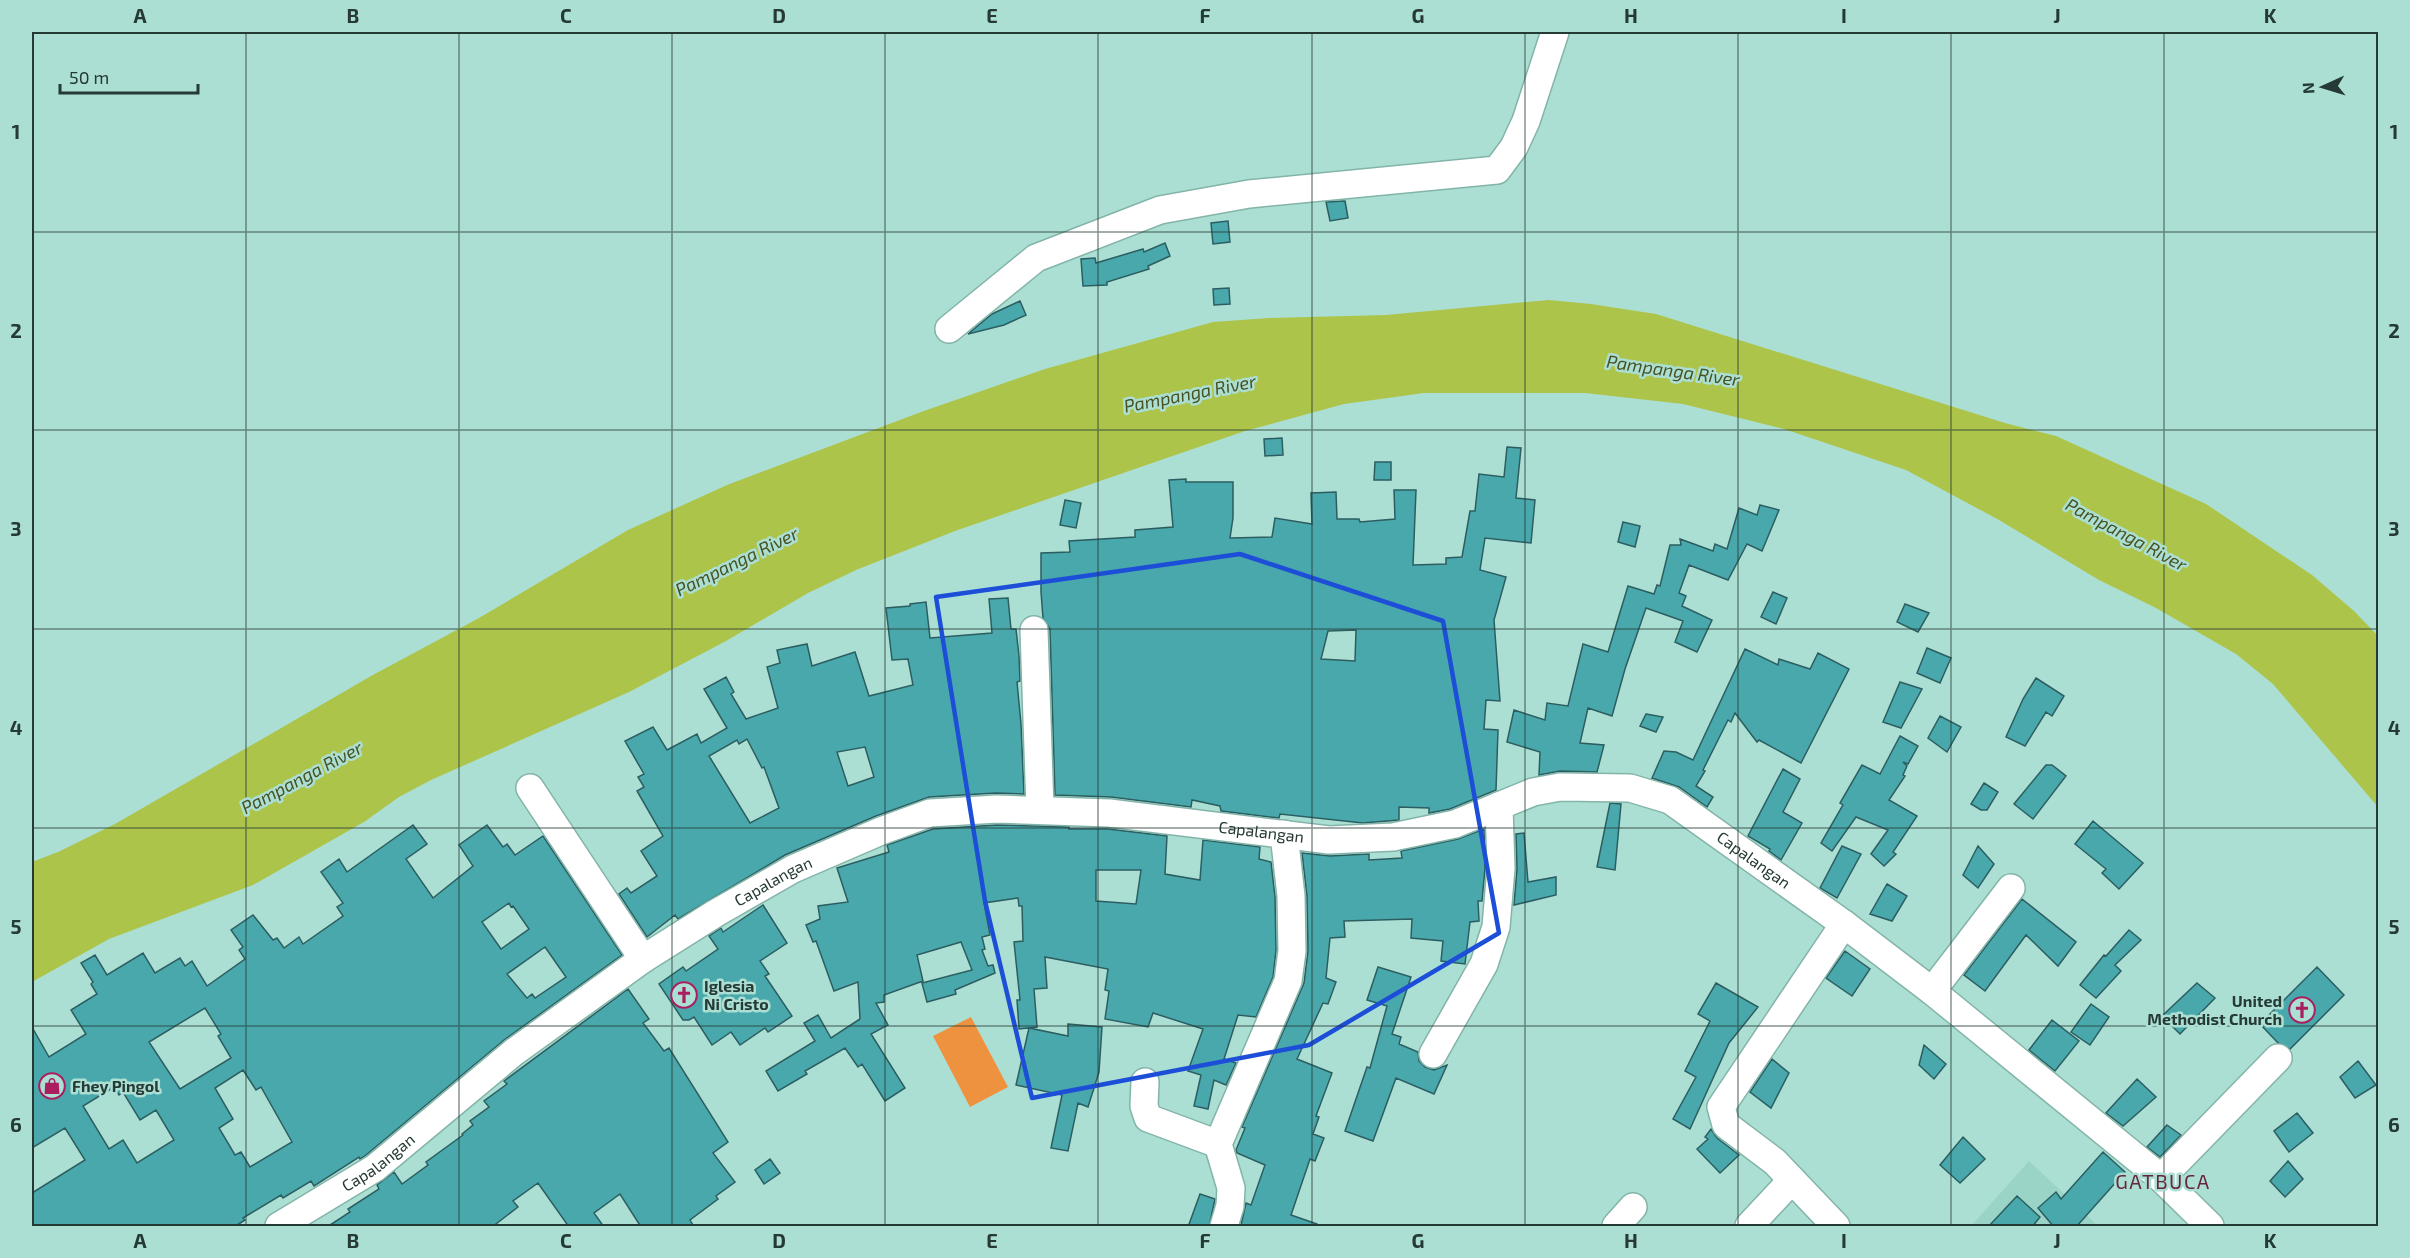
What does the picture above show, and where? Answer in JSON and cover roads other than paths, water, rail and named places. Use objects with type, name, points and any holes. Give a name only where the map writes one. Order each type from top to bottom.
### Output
[{"type":"street","points":[[949,329],[1036,258],[1160,210],[1249,194],[1497,170],[1514,147],[1526,121],[1555,32]]},
{"type":"street","points":[[1034,630],[1040,809]]},
{"type":"street","name":"Capalangan","points":[[288,1224],[375,1168],[514,1052],[643,959],[716,913],[793,869],[881,831],[930,813],[1040,809],[1119,814],[1329,840],[1393,837],[1455,824],[1533,792],[1560,787],[1630,788],[1670,800],[1844,924],[1932,991],[2161,1178],[2210,1227]]},
{"type":"street","points":[[530,788],[643,959]]},
{"type":"street","points":[[1433,1054],[1484,964],[1496,927],[1500,868],[1499,806]]},
{"type":"street","points":[[1224,1227],[1230,1206],[1231,1188],[1218,1144],[1288,981],[1292,951],[1292,896],[1284,834]]},
{"type":"street","points":[[1932,991],[2012,888]]},
{"type":"street","points":[[1836,1227],[1775,1162],[1726,1125],[1721,1107],[1844,924]]},
{"type":"street","points":[[2161,1178],[2278,1058]]},
{"type":"street","points":[[1145,1082],[1144,1106],[1149,1118],[1218,1144]]},
{"type":"street","points":[[1749,1227],[1792,1180]]},
{"type":"water","name":"Pampanga River","points":[[1549,300],[1656,314],[2005,423],[2056,436],[2206,504],[2312,575],[2354,611],[2378,636],[2378,807],[2273,684],[2236,654],[2156,608],[2099,580],[1999,520],[1906,470],[1784,429],[1683,404],[1585,393],[1424,393],[1344,404],[1245,431],[955,531],[856,570],[808,593],[726,641],[629,692],[431,780],[399,797],[364,822],[253,885],[109,939],[32,982],[32,862],[115,824],[371,676],[479,618],[628,530],[727,485],[921,412],[1045,369],[1213,322],[1386,315]]},
{"type":"place","name":"Iglesia Ni Cristo","points":[[684,995]]},
{"type":"place","name":"United Methodist Church","points":[[2302,1010]]},
{"type":"place","name":"Fhey Pingol","points":[[52,1086]]},
{"type":"district","name":"GATBUCA","points":[[2163,1182]]}]
